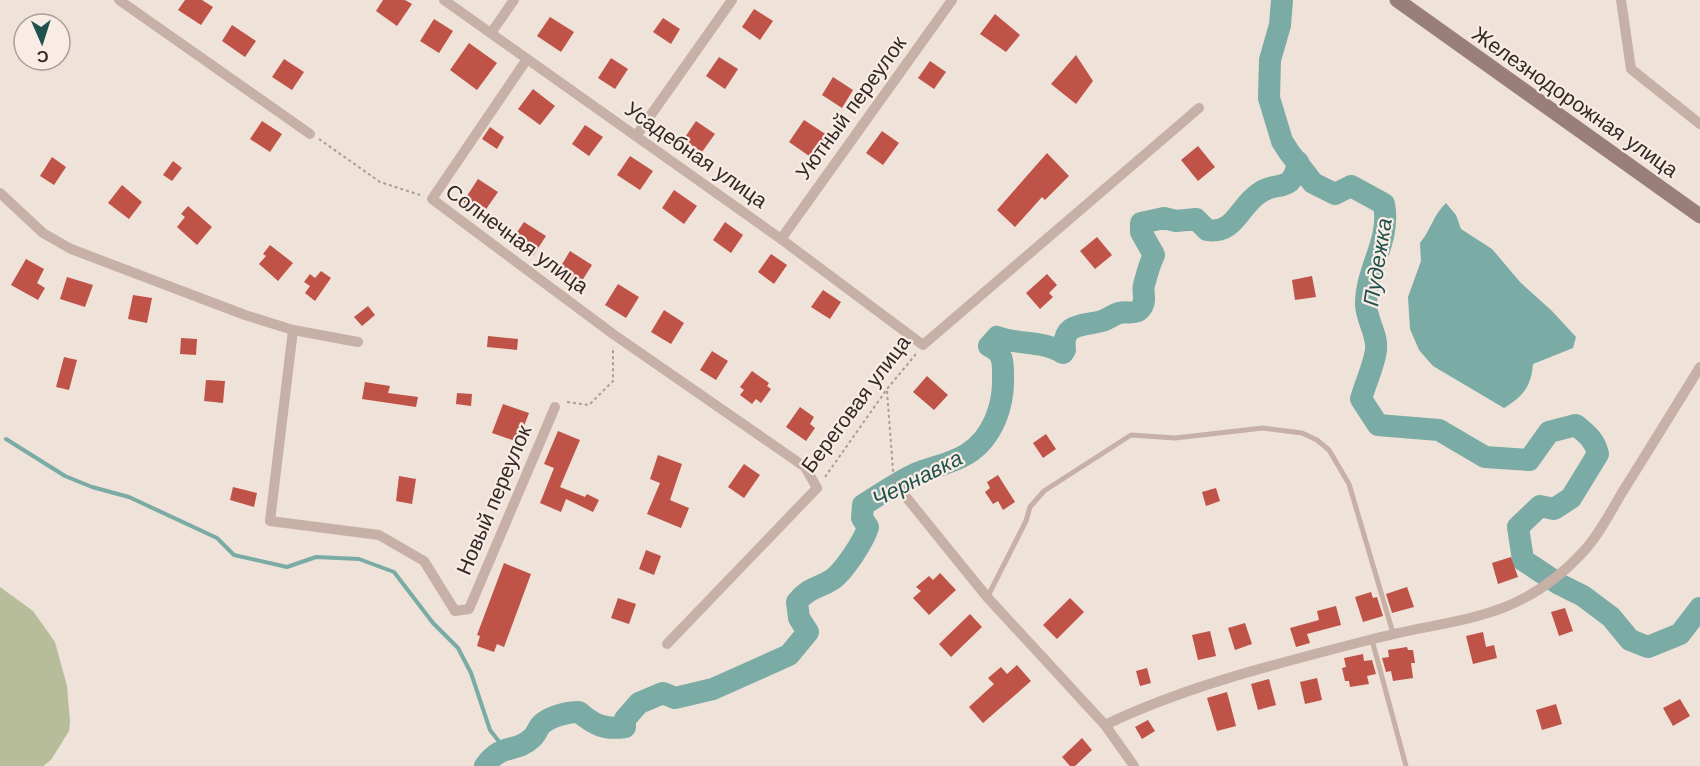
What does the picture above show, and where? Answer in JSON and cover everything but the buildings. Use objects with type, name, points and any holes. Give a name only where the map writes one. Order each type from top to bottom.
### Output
[{"type":"street","points":[[120,0],[310,134]]},
{"type":"street","name":"Усадебная улица","points":[[444,0],[781,238],[923,345]]},
{"type":"street","points":[[491,33],[514,0]]},
{"type":"street","points":[[636,136],[732,0]]},
{"type":"street","name":"Уютный переулок","points":[[781,238],[952,0]]},
{"type":"street","name":"Железнодорожная улица","points":[[1397,0],[1698,211]]},
{"type":"street","points":[[1621,0],[1631,69],[1700,124]]},
{"type":"street","points":[[432,199],[527,59]]},
{"type":"street","name":"Береговая улица","points":[[923,345],[1199,108]]},
{"type":"street","points":[[0,193],[43,233],[71,249],[293,330],[358,342]]},
{"type":"street","name":"Солнечная улица","points":[[432,199],[613,334],[805,467],[817,488]]},
{"type":"street","name":"Новый переулок","points":[[293,330],[270,521],[379,535],[424,561],[455,611],[469,609],[555,407]]},
{"type":"street","points":[[1105,725],[1144,706],[1183,693],[1372,639],[1462,622],[1506,608],[1542,588],[1584,551],[1700,368]]},
{"type":"street","name":"Береговая улица","points":[[667,644],[817,488]]},
{"type":"street","points":[[902,492],[987,597],[1105,725],[1134,766]]},
{"type":"lane","points":[[987,597],[1026,521],[1030,507],[1044,491],[1131,435],[1175,438],[1263,428],[1283,428],[1317,440],[1337,462],[1349,484],[1393,634]]},
{"type":"lane","points":[[1372,639],[1406,766]]},
{"type":"path","name":"Солнечная улица","points":[[310,134],[380,182],[432,199]]},
{"type":"path","points":[[555,407],[558,402],[589,405],[613,381],[613,334]]},
{"type":"path","name":"Береговая улица","points":[[817,488],[887,389],[923,345]]},
{"type":"path","points":[[887,389],[892,480]]},
{"type":"green space","points":[[0,587],[33,611],[55,642],[67,686],[69,731],[51,760],[43,766],[0,766]]},
{"type":"water","points":[[1446,203],[1456,215],[1461,229],[1492,249],[1520,282],[1576,337],[1573,348],[1533,364],[1525,390],[1504,408],[1433,366],[1419,350],[1410,329],[1408,297],[1421,261],[1420,243],[1438,212]]},
{"type":"waterway","name":"Пудежка","points":[[1282,0],[1280,25],[1270,60],[1269,98],[1282,141],[1313,183],[1335,194],[1351,186],[1384,204],[1384,230],[1370,278],[1366,304],[1376,350],[1361,399],[1378,425],[1439,430],[1485,457],[1529,460],[1549,432],[1576,425],[1593,441],[1598,454],[1571,498],[1554,509],[1540,506],[1518,527],[1523,560],[1559,584],[1583,596],[1611,617],[1630,640],[1648,647],[1680,634],[1700,608]]},
{"type":"waterway","name":"Чернавка","points":[[485,766],[497,754],[526,743],[534,736],[541,724],[555,716],[579,712],[600,726],[625,727],[625,719],[639,703],[663,693],[675,698],[713,689],[789,655],[808,632],[799,618],[797,602],[810,591],[833,579],[853,555],[868,527],[862,518],[863,505],[908,477],[967,454],[984,439],[990,430],[999,409],[1003,388],[1002,359],[998,352],[989,346],[997,337],[1039,344],[1063,353],[1067,334],[1075,327],[1102,321],[1119,313],[1139,310],[1144,302],[1144,285],[1154,255],[1141,232],[1141,223],[1164,218],[1176,221],[1196,219],[1207,230],[1224,228],[1236,219],[1251,199],[1271,187],[1282,185],[1292,179],[1298,162]]},
{"type":"waterway","points":[[6,439],[65,476],[92,487],[129,497],[217,538],[234,555],[287,567],[316,557],[359,559],[394,572],[433,623],[458,648],[471,673],[490,730],[504,748]]}]
